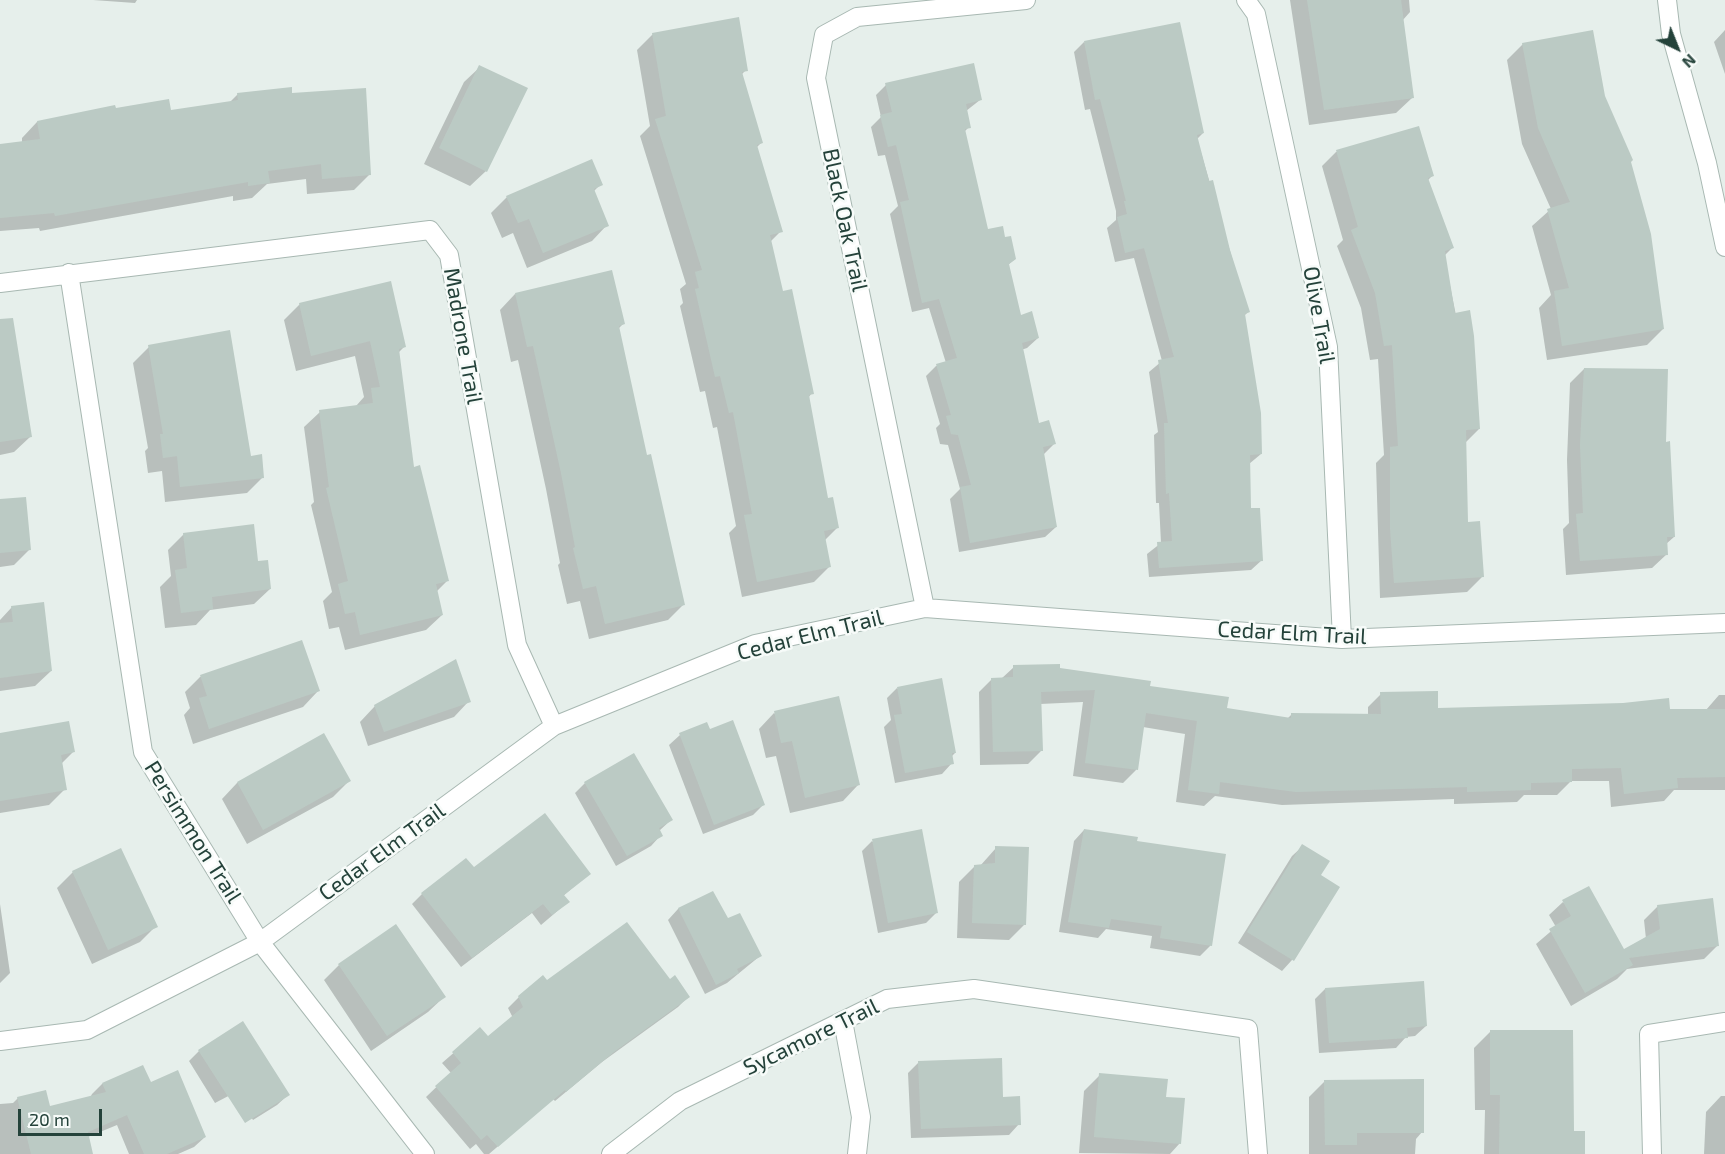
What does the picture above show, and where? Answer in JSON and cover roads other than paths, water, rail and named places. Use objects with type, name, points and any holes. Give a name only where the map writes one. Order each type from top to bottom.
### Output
[{"type":"street","name":"Black Oak Trail","points":[[925,608],[816,78],[824,35],[857,17],[1026,0]]},
{"type":"street","name":"Olive Trail","points":[[1246,0],[1256,14],[1328,347],[1342,639]]},
{"type":"street","points":[[1667,0],[1671,34],[1707,163],[1725,247]]},
{"type":"street","name":"Madrone Trail","points":[[0,283],[430,230],[449,255],[517,645],[554,726]]},
{"type":"street","name":"Persimmon Trail","points":[[69,273],[143,752],[260,942],[425,1154]]},
{"type":"street","name":"Cedar Elm Trail","points":[[0,1041],[87,1030],[260,942],[554,726],[755,644],[925,608],[1342,639],[1725,623]]},
{"type":"street","name":"Sycamore Trail","points":[[611,1154],[680,1101],[887,999],[974,989],[1248,1029],[1258,1154]]},
{"type":"street","points":[[843,1021],[861,1117],[857,1154]]},
{"type":"street","points":[[1652,1154],[1649,1034],[1725,1022]]}]
